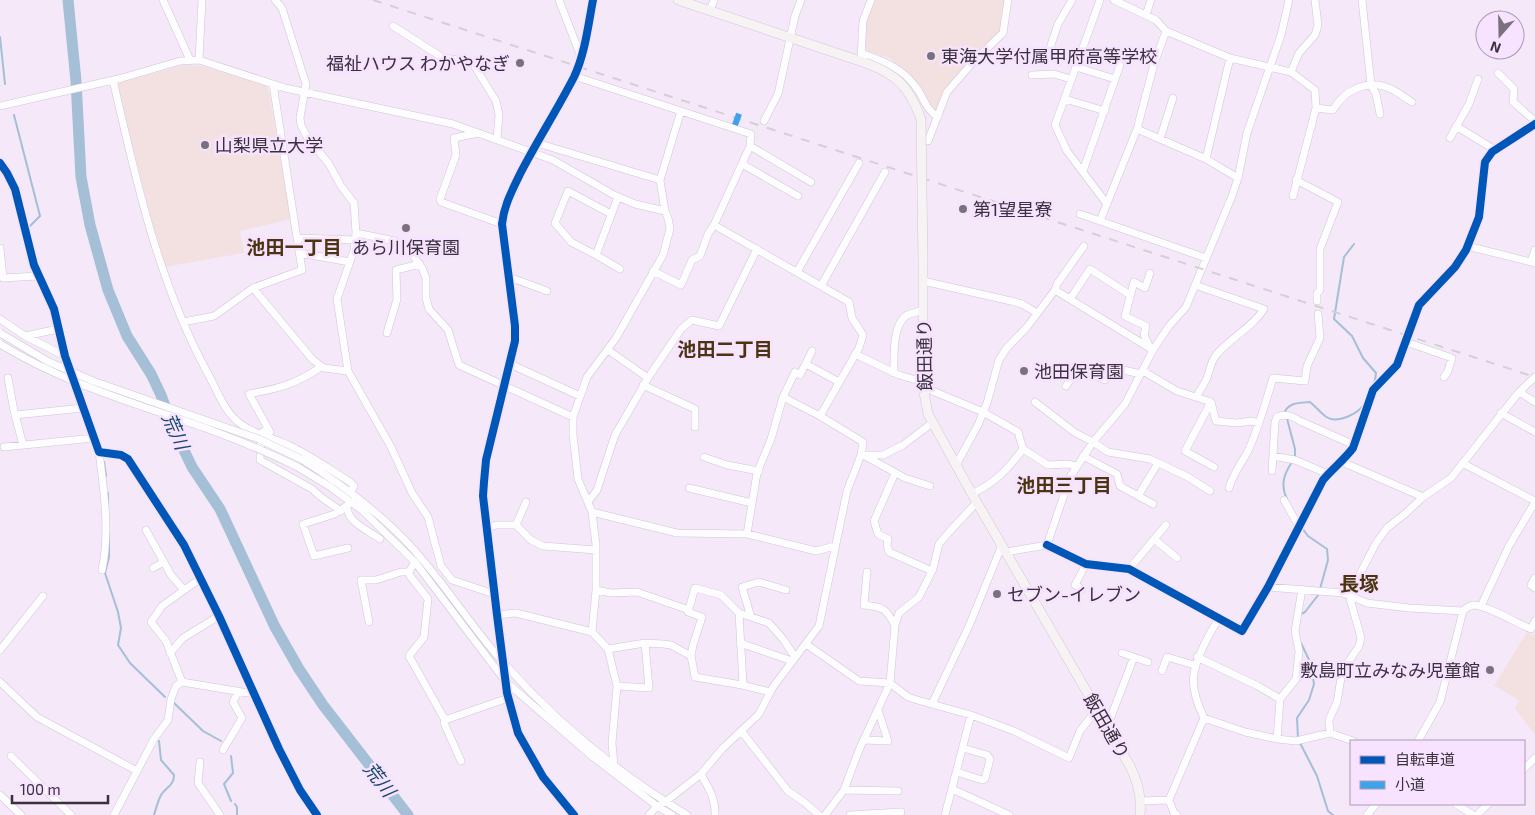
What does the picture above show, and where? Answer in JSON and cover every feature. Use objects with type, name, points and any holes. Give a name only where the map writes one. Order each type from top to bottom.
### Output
[{"type":"main road","name":"飯田通り","points":[[678,0],[790,38],[863,60],[883,69],[902,84],[915,103],[921,119],[923,384],[925,402],[932,423],[956,466],[1136,780],[1140,801],[1140,815]]},
{"type":"street","points":[[163,0],[190,60]]},
{"type":"street","points":[[199,60],[202,0]]},
{"type":"street","points":[[275,0],[282,8],[306,84],[300,118],[301,125],[307,137],[329,164],[341,186],[354,203],[356,236],[354,250],[338,299],[348,372],[391,447],[412,493],[428,516],[442,568],[452,580],[494,594]]},
{"type":"street","points":[[559,0],[581,56]]},
{"type":"street","points":[[574,815],[542,776],[518,733],[508,698],[483,496],[486,460],[514,341],[515,326],[502,224],[505,203],[574,76],[581,56],[593,0]]},
{"type":"street","points":[[710,10],[714,0]]},
{"type":"street","points":[[764,122],[778,94],[795,16],[801,0]]},
{"type":"street","points":[[871,0],[863,21],[863,60],[888,63],[906,75],[922,97],[929,112],[938,117]]},
{"type":"street","points":[[928,141],[947,92],[974,61],[1003,34],[1008,0]]},
{"type":"street","points":[[1050,48],[1058,24],[1072,0]]},
{"type":"street","points":[[1100,0],[1054,125],[1067,151],[1107,204]]},
{"type":"street","points":[[1114,0],[1156,20],[1166,31],[1230,58],[1291,72],[1315,90],[1316,108],[1293,196]]},
{"type":"street","points":[[1146,16],[1151,0]]},
{"type":"street","points":[[1047,545],[1053,532],[1058,509],[1070,477],[1093,442],[1125,404],[1152,350],[1169,326],[1186,307],[1238,178],[1247,134],[1281,35],[1289,0]]},
{"type":"street","points":[[1291,72],[1299,53],[1315,35],[1318,25],[1315,0]]},
{"type":"street","points":[[1362,0],[1371,85],[1376,94],[1380,114]]},
{"type":"street","points":[[393,26],[443,58],[472,62],[496,101],[499,114],[497,139]]},
{"type":"street","points":[[1100,221],[1137,129],[1154,64],[1166,31]]},
{"type":"street","points":[[1206,160],[1230,58]]},
{"type":"street","points":[[0,106],[190,60],[199,60],[273,84],[453,124],[481,133],[554,160],[618,197],[635,204],[664,211]]},
{"type":"street","points":[[1082,171],[1120,65]]},
{"type":"street","points":[[1076,67],[1115,79]]},
{"type":"street","points":[[1032,75],[1054,74],[1071,79]]},
{"type":"street","points":[[932,704],[1004,548],[1047,545],[1086,564],[1129,569],[1242,631],[1268,587],[1323,480],[1348,455],[1354,445],[1373,390],[1397,365],[1419,305],[1455,268],[1468,246],[1479,217],[1485,162],[1495,150],[1535,122],[1513,102],[1514,89],[1498,74]]},
{"type":"street","points":[[574,76],[751,134],[750,146],[714,225],[708,234],[700,256],[692,260],[681,285],[653,271]]},
{"type":"street","points":[[1450,138],[1469,104],[1478,79]]},
{"type":"street","points":[[113,80],[154,244],[183,322],[226,408],[244,427],[274,439],[312,458],[350,482],[354,486],[352,492]]},
{"type":"street","points":[[183,322],[214,316],[253,288],[302,270],[273,84]]},
{"type":"street","points":[[1316,108],[1333,110],[1338,101],[1354,88],[1371,85],[1381,85],[1391,89],[1412,102]]},
{"type":"street","points":[[1160,139],[1173,98]]},
{"type":"street","points":[[1065,99],[1105,111]]},
{"type":"street","points":[[592,632],[596,590],[596,550],[592,512],[578,479],[573,417],[587,377],[608,350],[632,311],[662,255],[670,229],[668,218],[664,211],[660,180],[681,111]]},
{"type":"street","points":[[1456,126],[1495,150]]},
{"type":"street","points":[[1137,129],[1206,160],[1238,178]]},
{"type":"street","points":[[481,133],[454,138],[456,155],[440,199],[441,202],[502,224]]},
{"type":"street","points":[[537,143],[660,180]]},
{"type":"street","points":[[750,146],[811,182]]},
{"type":"street","points":[[0,163],[15,188],[34,265],[54,309],[65,356],[99,452],[104,490],[105,549],[102,570]]},
{"type":"street","points":[[797,272],[859,163]]},
{"type":"street","points":[[742,164],[798,196]]},
{"type":"street","points":[[821,286],[885,172]]},
{"type":"street","points":[[1296,180],[1338,202],[1320,249],[1320,290],[1317,293],[1317,301]]},
{"type":"street","points":[[611,214],[568,191],[555,223],[571,242],[596,254],[620,269]]},
{"type":"street","points":[[596,254],[618,197]]},
{"type":"street","points":[[1080,214],[1206,258]]},
{"type":"street","points":[[714,225],[758,248],[849,302],[852,318],[863,335],[859,348],[820,416]]},
{"type":"street","points":[[297,238],[356,236],[395,241],[408,248],[420,264],[426,278],[426,298],[429,310],[448,330],[459,365],[573,417]]},
{"type":"street","points":[[956,466],[983,412],[998,360],[1027,327],[1055,290],[1057,284],[1084,246]]},
{"type":"street","points":[[1468,246],[1533,262],[1535,250]]},
{"type":"street","points":[[0,248],[3,278],[38,276]]},
{"type":"street","points":[[588,502],[597,490],[615,436],[643,385],[681,329],[692,320],[719,326],[758,248]]},
{"type":"street","points":[[299,253],[350,262]]},
{"type":"street","points":[[387,333],[397,299],[396,270],[420,264]]},
{"type":"street","points":[[1070,299],[1090,269],[1130,295]]},
{"type":"street","points":[[1150,273],[1145,288],[1134,282],[1125,316],[1146,326],[1144,335],[1152,350]]},
{"type":"street","points":[[508,277],[547,291]]},
{"type":"street","points":[[923,282],[1016,303],[1037,313]]},
{"type":"street","points":[[1195,285],[1264,309],[1259,317],[1215,356],[1206,379],[1196,397]]},
{"type":"street","points":[[253,288],[313,360],[324,368],[348,372]]},
{"type":"street","points":[[1055,290],[1152,350]]},
{"type":"street","points":[[894,373],[894,344],[901,322],[906,316],[923,310]]},
{"type":"street","points":[[1229,488],[1233,474],[1245,457],[1259,423],[1273,378],[1305,381],[1307,366],[1320,338],[1318,314]]},
{"type":"street","points":[[0,319],[25,336],[65,356]]},
{"type":"street","points":[[25,336],[58,330]]},
{"type":"street","points":[[0,333],[47,361],[93,381],[259,439],[301,459],[352,492],[375,511],[414,550],[434,573],[480,636],[538,698],[596,751],[665,802],[687,815]]},
{"type":"street","points":[[1406,342],[1452,358],[1448,372],[1444,377]]},
{"type":"street","points":[[0,344],[45,369],[91,389],[248,444],[296,466],[347,507]]},
{"type":"street","points":[[608,350],[648,378]]},
{"type":"street","points":[[747,534],[758,471],[771,438],[783,397],[795,372],[800,375],[812,351]]},
{"type":"street","points":[[855,354],[983,412],[1018,432],[1023,449],[1048,465],[1067,464],[1077,466]]},
{"type":"street","points":[[510,364],[580,396]]},
{"type":"street","points":[[806,364],[839,382]]},
{"type":"street","points":[[274,439],[249,394],[282,388],[304,378],[321,366]]},
{"type":"street","points":[[1066,386],[1079,368],[1105,380],[1111,370],[1119,369],[1142,372],[1177,391],[1211,402]]},
{"type":"street","points":[[1330,732],[1329,720],[1337,702],[1342,672],[1361,638],[1349,595],[1376,543],[1387,528],[1406,514],[1423,497],[1451,478],[1519,392],[1535,377]]},
{"type":"street","points":[[8,378],[23,445]]},
{"type":"street","points":[[643,385],[695,409],[695,427]]},
{"type":"street","points":[[1519,392],[1535,402]]},
{"type":"street","points":[[649,815],[657,806],[701,774],[722,749],[759,714],[770,692],[793,658],[819,626],[847,491],[863,456],[863,442],[820,416],[783,397]]},
{"type":"street","points":[[1035,402],[1074,432],[1100,448],[1115,455],[1141,457],[1158,463],[1188,477],[1210,491]]},
{"type":"street","points":[[1211,402],[1216,421],[1237,423],[1252,421],[1259,423]]},
{"type":"street","points":[[1211,402],[1185,451],[1214,467]]},
{"type":"street","points":[[15,415],[84,408]]},
{"type":"street","points":[[1272,471],[1277,417],[1285,414],[1354,445]]},
{"type":"street","points":[[1502,414],[1535,432]]},
{"type":"street","points":[[863,456],[883,455],[903,445],[932,423]]},
{"type":"street","points":[[260,433],[268,429]]},
{"type":"street","points":[[260,433],[260,460],[312,489],[321,497],[347,507],[363,510],[415,562],[506,682],[593,757],[657,806],[672,815]]},
{"type":"street","points":[[4,447],[94,438]]},
{"type":"street","points":[[972,494],[990,485],[1010,466],[1023,449]]},
{"type":"street","points":[[99,452],[121,455],[128,459],[179,537],[201,578],[300,790],[317,815]]},
{"type":"street","points":[[704,456],[727,465],[758,471]]},
{"type":"street","points":[[863,456],[905,478],[930,486]]},
{"type":"street","points":[[1083,456],[1117,474],[1120,486],[1153,504]]},
{"type":"street","points":[[1273,456],[1295,460],[1328,474]]},
{"type":"street","points":[[1340,461],[1423,497]]},
{"type":"street","points":[[1138,496],[1158,463]]},
{"type":"street","points":[[1462,463],[1535,502],[1508,546],[1481,606]]},
{"type":"street","points":[[895,473],[874,521],[878,534],[888,539],[886,545],[888,552],[932,570]]},
{"type":"street","points":[[689,488],[752,503]]},
{"type":"street","points":[[1284,500],[1299,527]]},
{"type":"street","points":[[516,525],[526,502]]},
{"type":"street","points":[[825,815],[844,790],[890,683],[894,625],[898,613],[919,596],[932,570],[939,544],[977,502]]},
{"type":"street","points":[[347,507],[347,513],[351,519],[380,539]]},
{"type":"street","points":[[347,507],[303,524],[314,556],[348,548]]},
{"type":"street","points":[[592,512],[677,533],[747,534],[816,551],[835,546]]},
{"type":"street","points":[[487,528],[496,525],[516,525],[530,540],[544,546],[596,550]]},
{"type":"street","points":[[1129,569],[1166,525]]},
{"type":"street","points":[[146,530],[171,575],[184,590]]},
{"type":"street","points":[[1154,539],[1177,558]]},
{"type":"street","points":[[153,568],[164,562]]},
{"type":"street","points":[[409,572],[415,562]]},
{"type":"street","points":[[1082,589],[1075,585],[1086,564]]},
{"type":"street","points":[[434,573],[442,568]]},
{"type":"street","points":[[369,622],[361,580],[376,580],[401,572],[409,572]]},
{"type":"street","points":[[409,572],[428,599],[424,637],[408,656],[445,720],[444,723],[461,761]]},
{"type":"street","points":[[867,572],[864,605],[880,607],[886,610],[894,625]]},
{"type":"street","points":[[182,682],[166,641],[151,622],[162,606],[201,578]]},
{"type":"street","points":[[1535,578],[1531,585],[1535,588]]},
{"type":"street","points":[[751,617],[742,587],[759,582],[786,590]]},
{"type":"street","points":[[1268,587],[1349,595],[1367,603],[1409,608],[1463,611],[1472,605],[1481,606],[1531,629],[1535,621]]},
{"type":"street","points":[[689,610],[695,588],[721,595],[739,613],[769,623],[783,638],[793,658]]},
{"type":"street","points":[[1277,739],[1280,698],[1296,679],[1299,651],[1295,631],[1302,589]]},
{"type":"street","points":[[596,590],[611,593],[637,592],[689,610],[688,612],[702,617],[691,656],[695,677],[743,685],[770,692]]},
{"type":"street","points":[[0,650],[43,596]]},
{"type":"street","points":[[1419,740],[1440,702],[1463,611]]},
{"type":"street","points":[[497,615],[516,613],[592,632],[608,649],[617,686],[612,743],[614,765]]},
{"type":"street","points":[[739,613],[743,685]]},
{"type":"street","points":[[170,653],[183,638],[219,616]]},
{"type":"street","points":[[1220,618],[1194,665],[1195,700],[1204,718],[1245,732],[1277,739],[1296,740],[1330,732],[1350,740]]},
{"type":"street","points":[[608,649],[645,643],[671,645],[691,656]]},
{"type":"street","points":[[617,686],[649,688],[645,643]]},
{"type":"street","points":[[740,643],[793,658]]},
{"type":"street","points":[[806,644],[859,681],[890,683],[908,697],[972,714],[1014,731],[1069,758],[1080,731],[1097,709]]},
{"type":"street","points":[[1122,654],[1148,662]]},
{"type":"street","points":[[1107,727],[1134,657]]},
{"type":"street","points":[[1162,671],[1167,657],[1194,665]]},
{"type":"street","points":[[1198,657],[1280,698]]},
{"type":"street","points":[[0,682],[37,717],[137,771]]},
{"type":"street","points":[[114,815],[154,739],[168,720],[171,699],[176,686],[182,682],[254,694]]},
{"type":"street","points":[[223,750],[242,718],[233,702],[238,692]]},
{"type":"street","points":[[445,720],[508,698]]},
{"type":"street","points":[[864,740],[888,741],[878,710]]},
{"type":"street","points":[[945,815],[972,714]]},
{"type":"street","points":[[1175,814],[1169,800],[1204,718]]},
{"type":"street","points":[[742,732],[788,791],[819,815]]},
{"type":"street","points":[[956,772],[982,780],[985,779],[990,759],[987,755],[963,748]]},
{"type":"street","points":[[11,756],[71,815]]},
{"type":"street","points":[[1525,768],[1535,758]]},
{"type":"street","points":[[200,762],[198,783],[220,815]]},
{"type":"street","points":[[701,774],[711,791],[715,815]]},
{"type":"street","points":[[952,789],[1009,815]]},
{"type":"street","points":[[844,790],[898,791]]},
{"type":"street","points":[[0,795],[21,815]]},
{"type":"street","points":[[1140,801],[1169,800]]},
{"type":"street","points":[[1367,815],[1375,805]]},
{"type":"street","points":[[1458,805],[1473,815]]},
{"type":"street","points":[[1477,815],[1487,805]]},
{"type":"street","points":[[850,815],[901,812]]},
{"type":"shaded area","name":"東海大学付属甲府高等学校","points":[[874,0],[1005,0],[1000,30],[994,40],[966,67],[937,112],[931,110],[927,99],[917,83],[904,69],[892,61],[892,59],[865,50],[866,21]]},
{"type":"shaded area","name":"山梨県立大学","points":[[183,65],[203,66],[266,85],[269,92],[291,219],[240,231],[244,253],[164,267],[116,84]]},
{"type":"shaded area","points":[[1527,632],[1533,636],[1535,633],[1535,735],[1515,708],[1519,700],[1494,686]]},
{"type":"waterway","name":"荒川","points":[[68,0],[76,81],[81,177],[90,225],[108,290],[127,336],[151,374],[192,467],[220,509],[275,627],[299,669],[323,705],[408,815]]},
{"type":"waterway","points":[[0,37],[5,84]]},
{"type":"waterway","points":[[14,115],[40,216],[29,227]]},
{"type":"waterway","points":[[1354,244],[1344,257],[1334,319],[1352,336],[1363,358],[1376,373],[1372,387]]},
{"type":"waterway","points":[[1295,458],[1295,449],[1285,411],[1290,406],[1310,402],[1325,416],[1341,419],[1357,411],[1365,403]]},
{"type":"waterway","points":[[104,462],[106,476]]},
{"type":"waterway","points":[[1287,499],[1283,484],[1292,462]]},
{"type":"waterway","points":[[108,493],[108,506]]},
{"type":"waterway","points":[[1302,528],[1308,536],[1327,549],[1328,560],[1320,589]]},
{"type":"waterway","points":[[109,533],[109,557],[105,573],[118,612],[121,628],[118,645],[130,663],[165,697]]},
{"type":"waterway","points":[[1301,614],[1305,612],[1319,594]]},
{"type":"waterway","points":[[1298,738],[1297,718],[1309,700],[1314,684],[1311,664],[1301,643]]},
{"type":"waterway","points":[[174,703],[203,731],[221,741]]},
{"type":"waterway","points":[[154,815],[161,795],[174,779],[174,775],[161,760],[159,741]]},
{"type":"waterway","points":[[1300,743],[1317,776],[1328,811],[1333,815]]},
{"type":"waterway","points":[[231,756],[233,773],[224,784],[231,801]]},
{"type":"waterway","points":[[235,804],[237,815]]},
{"type":"railway","points":[[373,0],[1535,377]]},
{"type":"marked path","points":[[735,125],[740,111]]},
{"type":"cycle path","points":[[574,815],[543,777],[518,733],[507,693],[483,496],[486,460],[515,341],[515,326],[502,224],[503,217],[520,174],[578,68],[586,40],[593,0]]},
{"type":"cycle path","points":[[1047,545],[1086,564],[1129,569],[1242,631],[1268,587],[1323,480],[1353,448],[1373,390],[1397,365],[1419,305],[1455,267],[1466,250],[1479,217],[1485,162],[1492,152],[1535,124]]},
{"type":"cycle path","points":[[0,163],[15,189],[34,265],[54,309],[65,356],[99,452],[121,455],[128,459],[184,545],[219,616],[279,749],[300,790],[317,815]]},
{"type":"place","name":"東海大学付属甲府高等学校","points":[[931,56]]},
{"type":"place","name":"福祉ハウス わかやなぎ","points":[[520,63]]},
{"type":"place","name":"山梨県立大学","points":[[205,145]]},
{"type":"place","name":"第1望星寮","points":[[963,209]]},
{"type":"place","name":"あら川保育園","points":[[406,228]]},
{"type":"place","name":"池田保育園","points":[[1024,371]]},
{"type":"place","name":"セブン-イレブン","points":[[997,594]]},
{"type":"place","name":"敷島町立みなみ児童館","points":[[1490,670]]},
{"type":"district","name":"池田一丁目","points":[[294,246]]},
{"type":"district","name":"池田二丁目","points":[[725,348]]},
{"type":"district","name":"池田三丁目","points":[[1064,484]]},
{"type":"district","name":"長塚","points":[[1359,583]]}]
